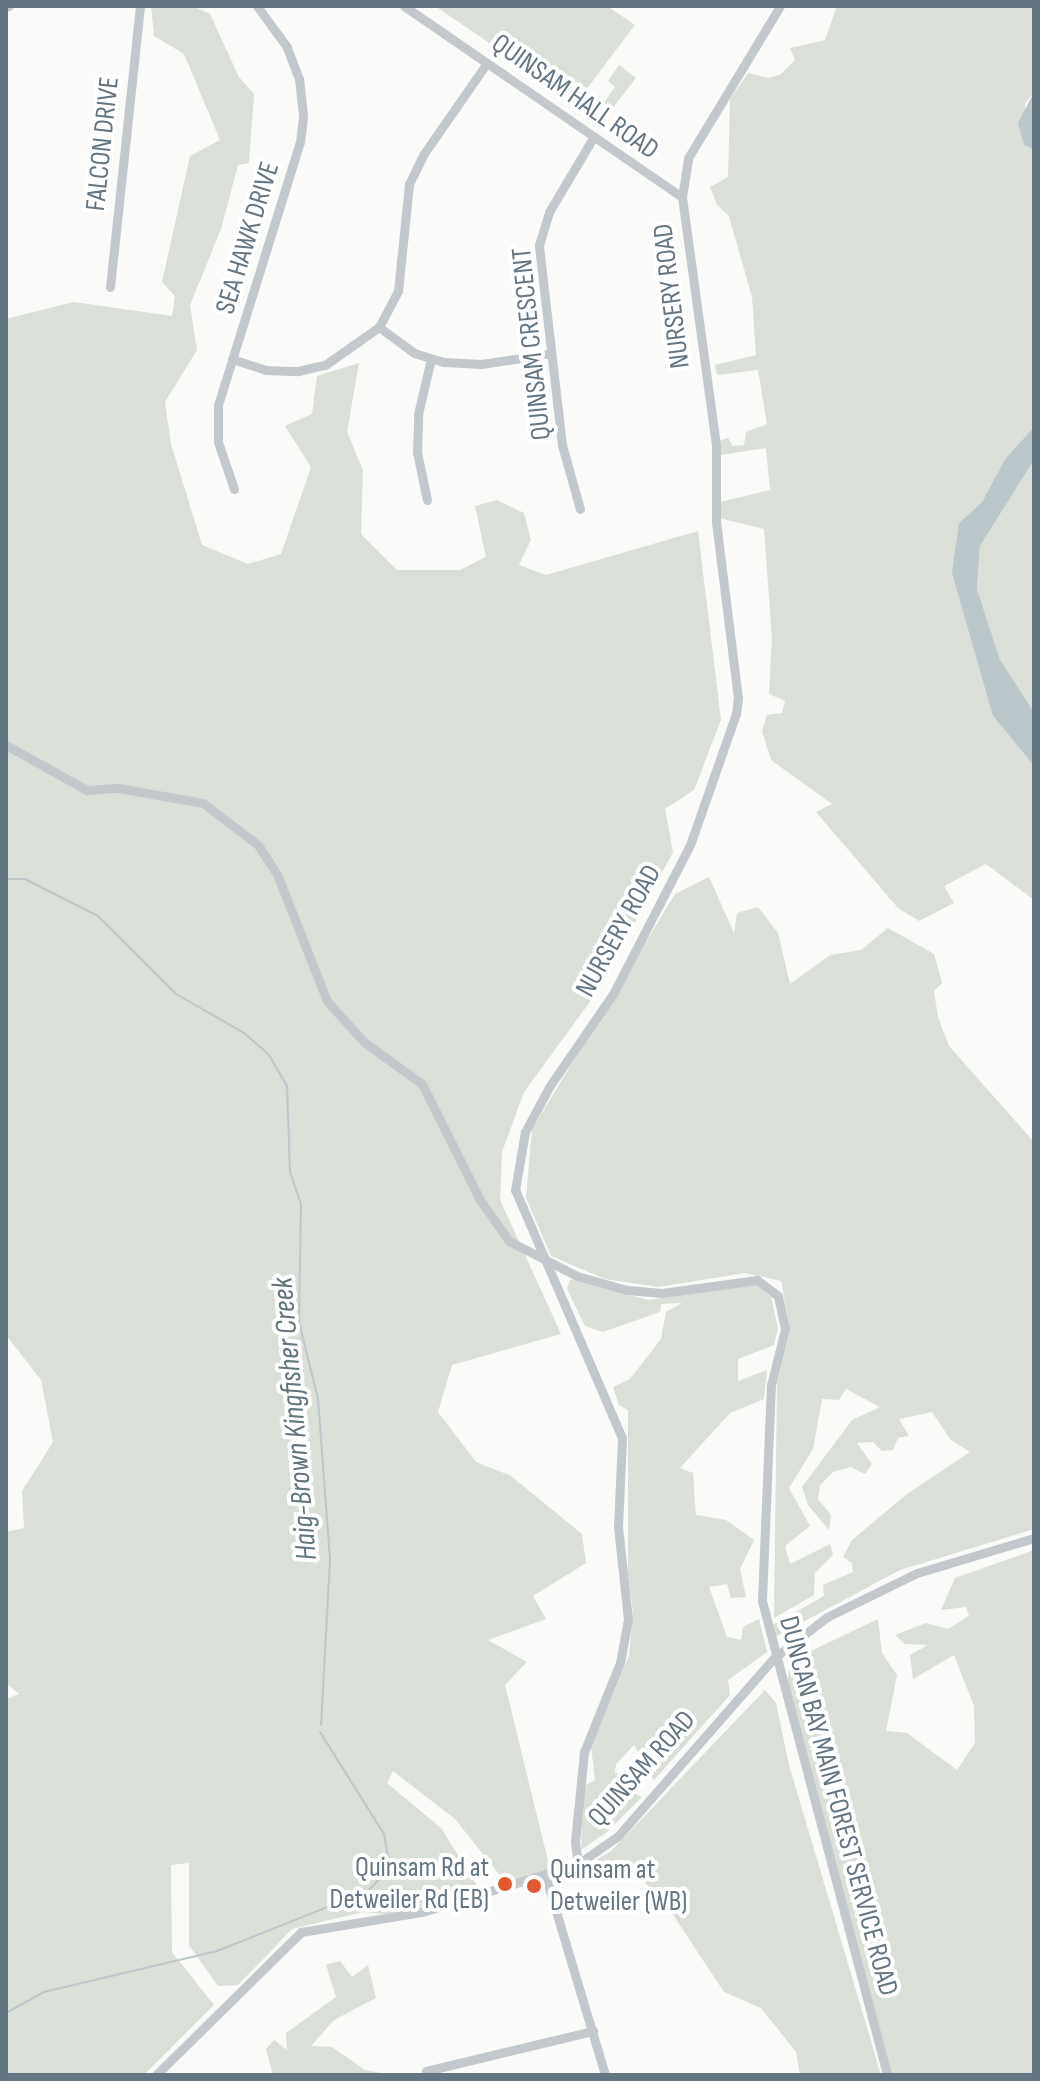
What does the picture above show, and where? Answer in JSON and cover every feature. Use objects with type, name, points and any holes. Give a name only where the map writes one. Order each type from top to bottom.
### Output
[{"type":"street","name":"FALCON DRIVE","points":[[110,287],[140,6]]},
{"type":"street","name":"SEA HAWK DRIVE","points":[[234,489],[216,423],[232,359],[296,156],[303,116],[299,79],[287,47],[257,6]]},
{"type":"street","name":"QUINSAM HALL ROAD","points":[[404,6],[682,197]]},
{"type":"street","name":"NURSERY ROAD","points":[[578,1864],[575,1842],[584,1752],[620,1663],[628,1619],[618,1527],[622,1438],[549,1262],[515,1190],[525,1132],[549,1087],[613,994],[690,845],[738,698],[716,522],[716,445],[682,197],[688,158],[780,6]]},
{"type":"street","points":[[232,359],[265,370],[298,371],[325,365],[379,327],[398,291],[409,184],[423,155],[487,63]]},
{"type":"street","name":"QUINSAM CRESCENT","points":[[580,509],[562,445],[549,354],[539,245],[549,212],[593,138]]},
{"type":"street","points":[[379,327],[431,359],[481,364],[549,354]]},
{"type":"street","points":[[427,500],[417,452],[418,414],[431,359]]},
{"type":"street","name":"DUNCAN BAY MAIN FOREST SERVICE ROAD","points":[[6,745],[87,790],[118,788],[203,803],[258,845],[277,874],[327,1001],[364,1042],[422,1084],[480,1200],[503,1233],[577,1276],[627,1290],[677,1292],[757,1280],[778,1296],[785,1329],[771,1385],[762,1601],[774,1658],[887,2075]]},
{"type":"street","name":"QUINSAM ROAD","points":[[156,2075],[301,1932],[422,1912],[546,1878],[578,1864],[618,1836],[774,1658],[827,1617],[917,1573],[1034,1538]]},
{"type":"street","points":[[546,1878],[605,2074]]},
{"type":"street","points":[[426,2071],[593,2031]]},
{"type":"shaded area","points":[[151,6],[192,6],[210,14],[239,77],[254,94],[249,163],[238,165],[221,229],[190,305],[197,350],[165,402],[171,444],[202,545],[248,564],[281,554],[311,467],[285,426],[312,414],[317,376],[359,363],[347,432],[363,470],[361,534],[397,570],[460,570],[486,557],[475,506],[497,500],[524,513],[531,540],[519,565],[546,575],[698,531],[721,720],[694,790],[665,809],[673,852],[600,988],[524,1092],[502,1152],[500,1200],[561,1334],[452,1365],[438,1412],[476,1462],[511,1476],[582,1534],[586,1563],[533,1596],[546,1619],[488,1640],[527,1662],[505,1685],[552,1877],[510,1888],[455,1819],[393,1771],[387,1783],[441,1828],[483,1895],[416,1917],[363,1912],[292,1929],[238,1985],[218,1986],[189,1945],[189,1863],[171,1865],[172,1952],[214,2005],[144,2075],[6,2075],[6,1699],[19,1694],[6,1683],[6,1532],[24,1528],[22,1491],[53,1442],[41,1380],[6,1335],[6,319],[74,302],[172,316],[175,296],[162,282],[190,156],[220,140],[184,54],[154,36]]},
{"type":"shaded area","points":[[435,6],[607,6],[635,25],[579,99],[569,97]]},
{"type":"shaded area","points":[[837,6],[1034,6],[1034,92],[1025,104],[1024,145],[1034,150],[1034,427],[1005,459],[982,502],[959,523],[993,716],[1034,766],[1034,900],[986,864],[944,886],[954,903],[919,921],[898,908],[816,812],[832,804],[771,760],[762,731],[767,715],[782,713],[785,701],[769,694],[772,638],[764,529],[719,518],[720,502],[770,490],[766,448],[721,455],[719,441],[728,438],[733,446],[744,445],[746,432],[767,424],[758,370],[717,375],[715,365],[756,355],[752,297],[729,216],[717,205],[710,187],[728,177],[730,99],[748,73],[769,78],[781,74],[795,60],[790,48],[825,40]]},
{"type":"shaded area","points":[[619,65],[636,78],[611,110],[603,104],[615,87],[608,81]]},
{"type":"shaded area","points":[[1034,92],[1034,150],[1024,145],[1018,123]]},
{"type":"shaded area","points":[[1034,427],[1034,460],[980,546],[977,589],[1000,660],[1034,712],[1034,766],[993,716],[952,573],[959,523],[982,502],[1005,459]]},
{"type":"shaded area","points":[[1034,460],[1034,712],[1000,661],[977,589],[980,546]]},
{"type":"shaded area","points":[[709,877],[734,933],[737,913],[758,907],[778,933],[790,984],[830,955],[861,950],[888,928],[934,954],[942,983],[934,991],[938,1017],[949,1046],[1034,1142],[1034,1529],[900,1570],[775,1637],[773,1625],[824,1596],[823,1585],[853,1572],[852,1563],[843,1557],[852,1540],[907,1494],[970,1452],[951,1440],[932,1412],[899,1419],[909,1436],[898,1438],[893,1450],[882,1451],[873,1442],[857,1443],[872,1464],[865,1474],[851,1467],[833,1472],[820,1485],[818,1499],[831,1515],[829,1530],[808,1505],[802,1487],[852,1420],[880,1407],[846,1389],[839,1400],[822,1399],[813,1449],[789,1488],[810,1526],[785,1546],[790,1564],[830,1544],[833,1555],[815,1573],[814,1595],[774,1618],[777,1383],[790,1331],[781,1281],[745,1273],[658,1287],[605,1279],[551,1256],[526,1198],[532,1129],[675,894]]},
{"type":"shaded area","points":[[570,1279],[648,1300],[755,1284],[771,1297],[778,1328],[774,1345],[738,1359],[738,1381],[767,1370],[764,1399],[730,1413],[680,1468],[693,1473],[696,1515],[726,1520],[754,1540],[740,1569],[746,1597],[731,1598],[727,1584],[709,1587],[727,1637],[741,1640],[743,1627],[759,1619],[767,1652],[728,1680],[730,1695],[654,1780],[634,1745],[616,1764],[615,1773],[643,1779],[634,1793],[642,1797],[607,1832],[581,1850],[583,1787],[595,1780],[591,1747],[629,1656],[633,1613],[628,1572],[628,1410],[619,1405],[613,1387],[630,1379],[661,1339],[666,1312],[682,1303],[661,1304],[660,1312],[603,1332],[585,1326],[567,1289]]},
{"type":"shaded area","points":[[1034,1550],[1034,2075],[892,2075],[787,1686],[790,1661],[878,1619],[882,1653],[897,1675],[886,1731],[907,1733],[957,1770],[975,1743],[974,1706],[954,1655],[913,1679],[910,1655],[928,1645],[905,1644],[895,1635],[926,1623],[948,1629],[969,1616],[966,1607],[941,1610],[955,1578]]},
{"type":"shaded area","points":[[765,1690],[776,1703],[789,1765],[881,2075],[800,2075],[796,2052],[761,2008],[724,1992],[668,1907],[633,1870],[607,1880],[593,1862],[611,1851]]},
{"type":"shaded area","points":[[340,1961],[352,1977],[368,1965],[376,1998],[334,2020],[311,2046],[332,2047],[365,2070],[391,2075],[273,2075],[266,2049],[274,2040],[287,2050],[286,2033],[336,1997],[326,1965]]},
{"type":"waterway","name":"Haig-Brown Kingfisher Creek","points":[[6,879],[25,879],[98,916],[176,994],[244,1033],[269,1055],[287,1086],[290,1172],[301,1204],[299,1322],[318,1399],[330,1560],[321,1725]]},
{"type":"waterway","name":"Haig-Brown Kingfisher Creek","points":[[6,2013],[44,1992],[217,1951],[368,1891],[390,1868],[384,1834],[320,1732]]},
{"type":"place","name":"Quinsam Rd at Detweiler Rd (EB)","points":[[505,1884]]},
{"type":"place","name":"Quinsam at Detweiler (WB)","points":[[534,1886]]}]
